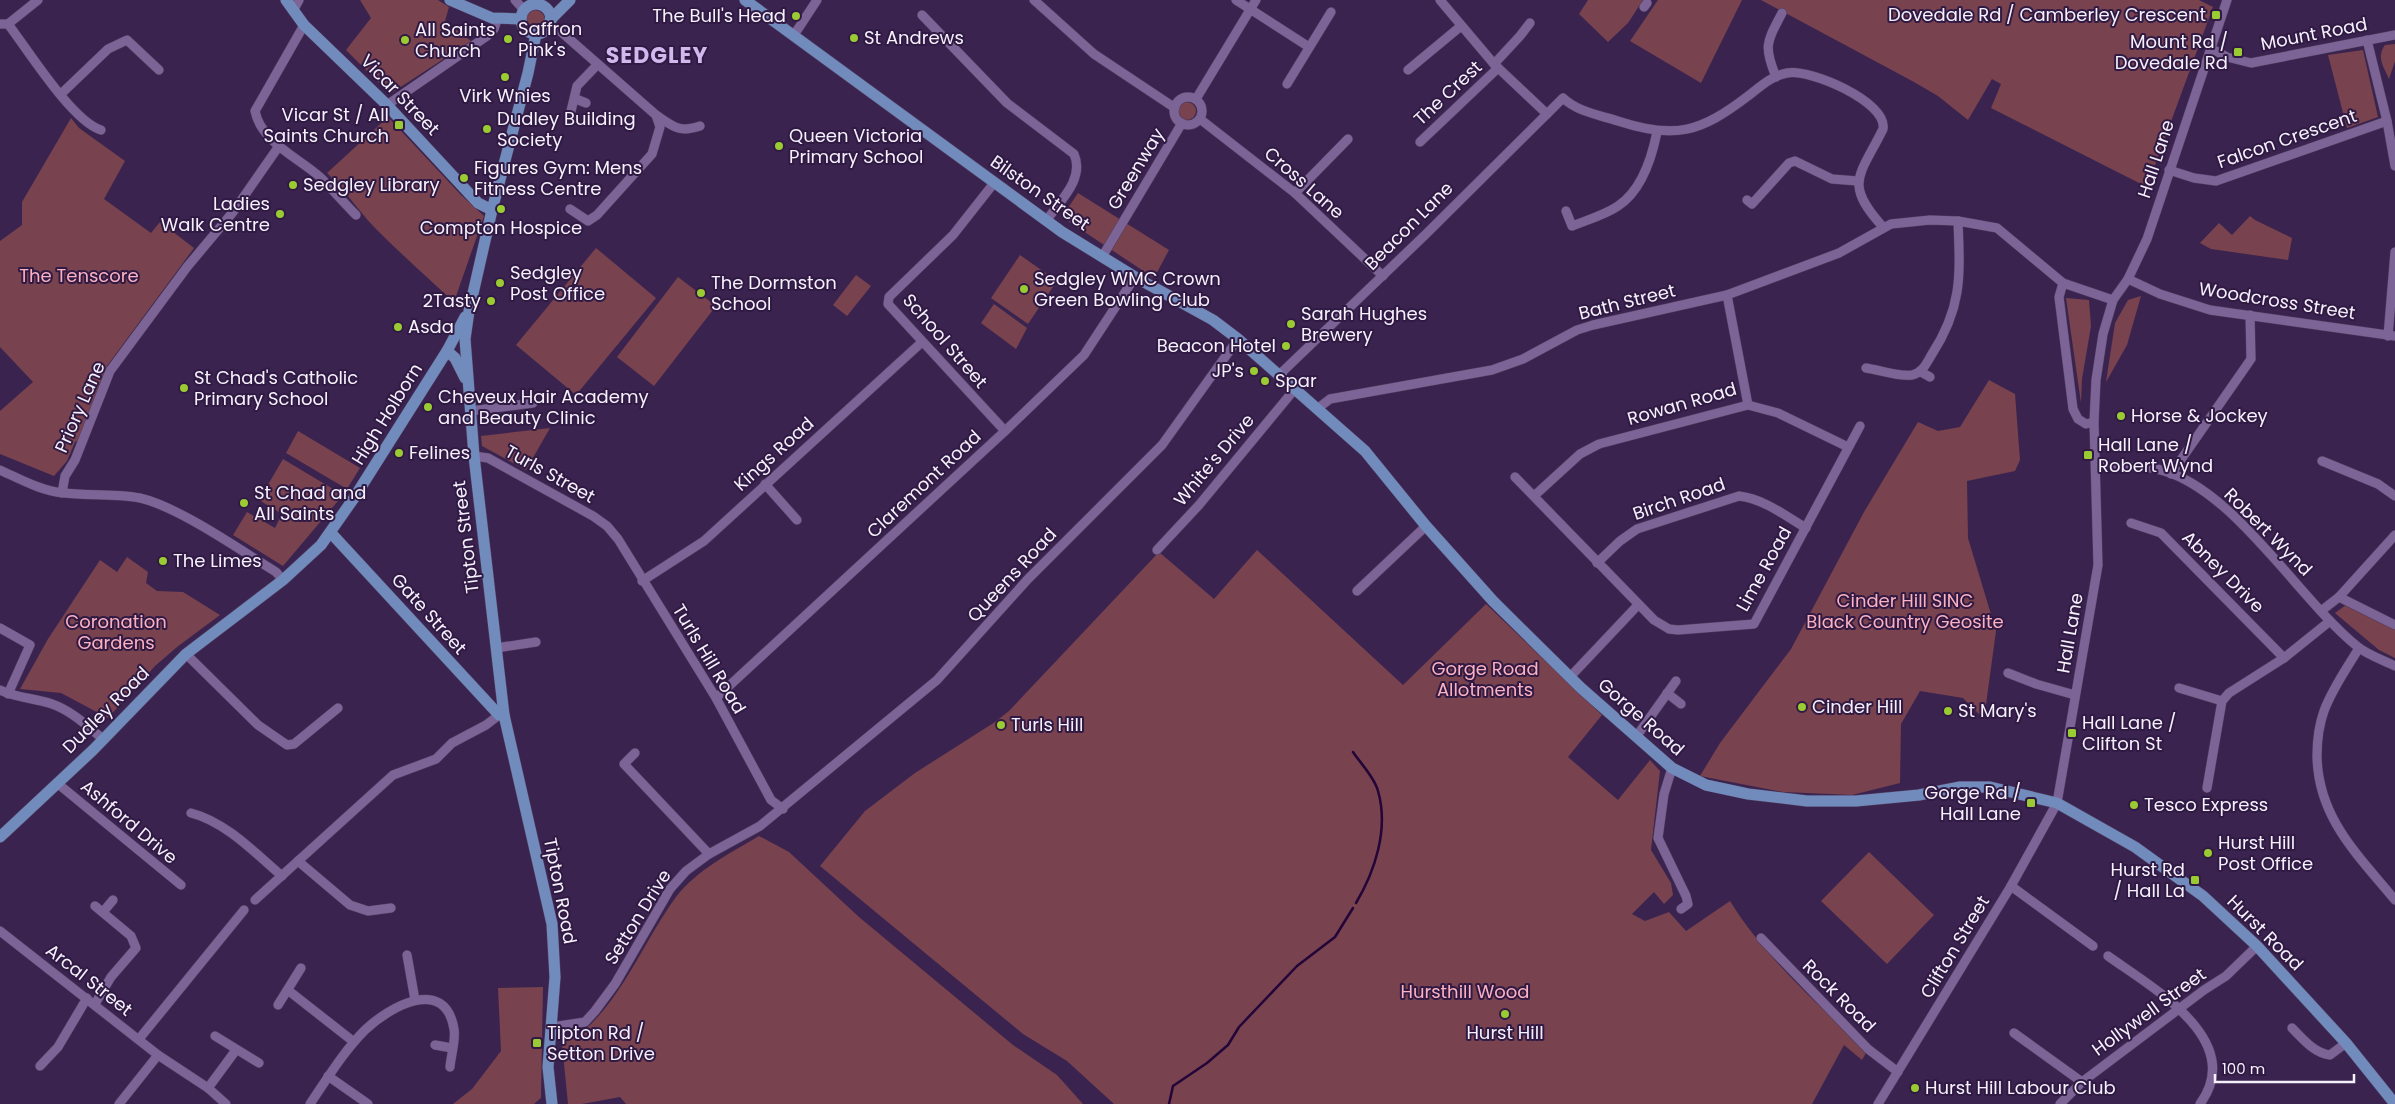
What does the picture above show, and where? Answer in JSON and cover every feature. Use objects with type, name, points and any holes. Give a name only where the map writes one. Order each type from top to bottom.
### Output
[{"type":"main road","name":"Vicar Street","points":[[286,0],[304,25],[387,105],[478,203],[492,210]]},
{"type":"main road","points":[[450,0],[498,20],[523,14],[532,5],[545,2],[549,12],[528,73],[468,311]]},
{"type":"main road","points":[[523,14],[526,30],[544,28],[570,0]]},
{"type":"main road","name":"Bilston Street","points":[[745,0],[1046,221],[1135,277],[1207,316],[1238,339],[1317,409]]},
{"type":"main road","name":"High Holborn","points":[[331,533],[447,350],[468,311]]},
{"type":"main road","name":"Tipton Street","points":[[468,311],[465,339],[470,411],[500,687]]},
{"type":"main road","name":"Tipton Street","points":[[447,350],[461,367],[468,384]]},
{"type":"main road","name":"Gorge Road","points":[[1317,409],[1364,451],[1426,526],[1493,601],[1570,677],[1672,768],[1706,784],[1748,794],[1807,801],[1856,801],[1919,795],[1960,787],[1990,787],[2015,791],[2056,804]]},
{"type":"main road","name":"Dudley Road","points":[[0,837],[103,739],[186,654],[284,580],[331,533]]},
{"type":"main road","name":"Gate Street","points":[[331,533],[501,715]]},
{"type":"main road","name":"Tipton Road","points":[[500,687],[501,715],[552,924],[555,977],[548,1068],[552,1104]]},
{"type":"main road","name":"Hurst Road","points":[[2056,804],[2135,847],[2188,883],[2257,946],[2346,1043],[2395,1104]]},
{"type":"street","points":[[38,0],[4,24],[77,115],[101,130]]},
{"type":"street","points":[[293,11],[299,0]]},
{"type":"street","points":[[515,0],[523,14]]},
{"type":"street","points":[[794,35],[817,0]]},
{"type":"street","points":[[1034,0],[1094,54],[1175,108],[1181,99],[1191,97],[1196,99],[1202,108],[1200,119]]},
{"type":"street","points":[[1236,0],[1309,47]]},
{"type":"street","points":[[1196,99],[1256,0]]},
{"type":"street","points":[[1440,0],[1496,66],[1547,114]]},
{"type":"street","name":"Hall Lane","points":[[2056,804],[2098,566],[2094,422],[2096,380],[2103,334],[2113,300],[2128,278],[2147,238],[2227,0]]},
{"type":"street","points":[[1287,84],[1331,12]]},
{"type":"street","points":[[1776,77],[1767,56],[1767,46],[1782,13]]},
{"type":"street","points":[[922,15],[1007,103],[1074,154],[1078,164],[1076,179],[1046,221]]},
{"type":"street","points":[[387,105],[422,78],[487,36],[494,29],[498,20]]},
{"type":"street","name":"The Crest","points":[[1420,142],[1496,66],[1530,23]]},
{"type":"street","points":[[304,25],[255,111],[258,124],[279,146],[323,180],[356,215]]},
{"type":"street","points":[[1408,70],[1461,26]]},
{"type":"street","points":[[544,28],[559,30],[656,115],[677,129],[688,130],[700,126]]},
{"type":"street","name":"Mount Road","points":[[2212,49],[2226,58],[2251,63],[2395,35]]},
{"type":"street","points":[[61,94],[108,49],[127,40],[159,70]]},
{"type":"street","points":[[2367,40],[2387,120],[2395,166]]},
{"type":"street","points":[[571,111],[576,99],[577,86],[597,64]]},
{"type":"street","points":[[1566,211],[1572,226],[1618,206],[1631,194],[1640,180],[1654,151],[1657,132],[1678,132],[1714,120],[1776,77],[1792,72],[1809,74],[1864,101],[1878,111],[1884,124],[1883,130],[1858,181],[1859,192],[1866,208],[1883,227]]},
{"type":"street","name":"Beacon Lane","points":[[1278,376],[1383,276],[1563,98],[1573,107],[1657,132]]},
{"type":"street","points":[[576,99],[586,103]]},
{"type":"street","name":"Greenway","points":[[1175,108],[1176,116],[1182,123],[1192,124],[1200,119]]},
{"type":"street","points":[[570,209],[588,221],[597,215],[652,154],[660,127],[656,115]]},
{"type":"street","name":"Cross Lane","points":[[1200,119],[1295,193],[1383,276]]},
{"type":"street","name":"Falcon Crescent","points":[[2169,170],[2194,178],[2216,181],[2387,120]]},
{"type":"street","name":"Greenway","points":[[1102,257],[1182,123]]},
{"type":"street","points":[[1295,193],[1348,139]]},
{"type":"street","name":"Priory Lane","points":[[62,493],[65,476],[76,460],[110,371],[188,267],[233,212],[279,146]]},
{"type":"street","points":[[1747,200],[1752,204],[1788,163],[1795,161],[1832,179],[1858,181]]},
{"type":"street","name":"School Street","points":[[994,183],[953,235],[888,297],[888,304],[1005,431]]},
{"type":"street","name":"Bath Street","points":[[1317,409],[1330,399],[1492,370],[1523,359],[1585,327],[1727,295],[1839,253],[1891,224],[1930,220],[1958,221],[1997,228],[2063,283]]},
{"type":"street","points":[[1873,366],[1911,375],[1921,372],[1943,337],[1956,303],[1959,257],[1958,221]]},
{"type":"street","points":[[2391,336],[2395,252]]},
{"type":"street","name":"Claremont Road","points":[[716,698],[1005,431],[1084,355],[1135,277]]},
{"type":"street","name":"Woodcross Street","points":[[2128,278],[2160,294],[2210,310],[2391,336]]},
{"type":"street","points":[[2094,422],[2086,424],[2078,419],[2073,409],[2059,298],[2063,283],[2113,300]]},
{"type":"street","name":"Rowan Road","points":[[1534,496],[1580,454],[1599,444],[1748,405],[1727,295]]},
{"type":"street","points":[[2171,474],[2251,359],[2250,315]]},
{"type":"street","name":"Queens Road","points":[[783,808],[937,680],[1028,579],[1162,445],[1238,339]]},
{"type":"street","name":"Kings Road","points":[[642,581],[704,541],[922,342]]},
{"type":"street","points":[[1921,372],[1930,377]]},
{"type":"street","name":"White's Drive","points":[[1157,550],[1199,505],[1294,390]]},
{"type":"street","points":[[470,411],[533,403]]},
{"type":"street","points":[[1748,405],[1778,413],[1848,447]]},
{"type":"street","name":"Lime Road","points":[[1638,605],[1654,620],[1669,630],[1754,624],[1860,426]]},
{"type":"street","name":"Turls Street","points":[[474,456],[488,458],[607,526]]},
{"type":"street","points":[[2322,461],[2378,484],[2395,496]]},
{"type":"street","name":"Robert Wynd","points":[[2096,466],[2157,469],[2188,480],[2237,519],[2330,622],[2359,648],[2395,666]]},
{"type":"street","points":[[0,470],[37,487],[62,493],[140,498],[148,501],[170,510],[207,530],[276,572],[284,580]]},
{"type":"street","points":[[1515,478],[1638,605],[1570,677]]},
{"type":"street","points":[[765,484],[798,520]]},
{"type":"street","name":"Birch Road","points":[[1597,563],[1636,529],[1739,496],[1753,498],[1766,504],[1806,528]]},
{"type":"street","name":"Abney Drive","points":[[2131,523],[2161,533],[2284,658]]},
{"type":"street","name":"Turls Hill Road","points":[[607,526],[618,540],[716,698],[771,800],[783,808]]},
{"type":"street","points":[[1357,591],[1426,526]]},
{"type":"street","points":[[2321,611],[2339,597],[2395,535]]},
{"type":"street","points":[[2339,597],[2395,625]]},
{"type":"street","points":[[2207,788],[2222,701],[2229,693],[2284,658],[2330,622]]},
{"type":"street","points":[[0,628],[30,645],[4,692],[44,701],[64,709],[103,739]]},
{"type":"street","points":[[496,648],[536,642]]},
{"type":"street","points":[[2359,648],[2323,712],[2317,745],[2318,776],[2323,799],[2340,832],[2395,900]]},
{"type":"street","points":[[186,654],[258,725],[287,746],[294,744],[338,708]]},
{"type":"street","points":[[2008,673],[2036,684],[2075,695]]},
{"type":"street","points":[[1636,737],[1676,681]]},
{"type":"street","points":[[2178,688],[2222,701]]},
{"type":"street","points":[[1667,693],[1682,704]]},
{"type":"street","points":[[255,900],[393,775],[436,759],[452,744],[501,715]]},
{"type":"street","points":[[635,753],[624,764],[709,854]]},
{"type":"street","points":[[1672,768],[1664,794],[1658,838],[1686,896],[1688,904],[1681,909]]},
{"type":"street","name":"Ashford Drive","points":[[57,783],[181,886]]},
{"type":"street","name":"Clifton Street","points":[[1878,1104],[2011,886],[2056,804]]},
{"type":"street","name":"Setton Drive","points":[[552,1027],[585,1022],[595,1011],[615,984],[670,889],[686,871],[709,854],[760,826],[783,808]]},
{"type":"street","points":[[191,813],[202,816],[228,831],[282,876]]},
{"type":"street","points":[[298,861],[350,905],[368,911],[391,908]]},
{"type":"street","points":[[2011,886],[2092,946]]},
{"type":"street","points":[[103,912],[113,900]]},
{"type":"street","points":[[40,1066],[58,1047],[91,1001],[136,948],[131,936],[95,906]]},
{"type":"street","points":[[139,1040],[244,910]]},
{"type":"street","name":"Arcal Street","points":[[0,931],[158,1055],[208,1088],[226,1104]]},
{"type":"street","name":"Rock Road","points":[[1761,938],[1796,977],[1868,1049],[1898,1072]]},
{"type":"street","name":"Hollywell Street","points":[[2060,1104],[2082,1082],[2226,976],[2257,946]]},
{"type":"street","points":[[407,955],[415,1000]]},
{"type":"street","points":[[2108,956],[2151,986],[2192,1021],[2200,1031],[2208,1045],[2212,1058],[2212,1074],[2209,1088],[2200,1104]]},
{"type":"street","points":[[278,1005],[301,968]]},
{"type":"street","points":[[289,990],[354,1042]]},
{"type":"street","points":[[310,1104],[328,1076],[354,1042],[380,1018],[415,1000],[430,999],[446,1008],[454,1031],[450,1067]]},
{"type":"street","points":[[2292,1028],[2315,1050],[2324,1054],[2330,1055],[2346,1043]]},
{"type":"street","points":[[2014,1033],[2082,1082]]},
{"type":"street","points":[[215,1036],[259,1063]]},
{"type":"street","points":[[435,1045],[452,1048]]},
{"type":"street","points":[[208,1088],[236,1050]]},
{"type":"street","points":[[119,1104],[158,1055]]},
{"type":"street","points":[[328,1076],[368,1104]]},
{"type":"green space","points":[[360,0],[438,0],[449,7],[445,21],[471,41],[390,94],[346,50],[371,18]]},
{"type":"green space","points":[[1588,0],[1643,0],[1628,23],[1608,42],[1579,14]]},
{"type":"green space","points":[[1658,0],[1742,0],[1701,83],[1630,41]]},
{"type":"green space","points":[[1761,0],[2199,0],[2213,7],[2147,187],[1991,108],[2001,84],[1992,79],[1968,120],[1938,96],[1914,82]]},
{"type":"green space","points":[[535,10],[542,13],[545,20],[542,27],[535,30],[528,27],[525,20],[528,13]]},
{"type":"green space","points":[[2395,44],[2395,61],[2389,79],[2381,54],[2385,45]]},
{"type":"green space","points":[[2363,50],[2378,117],[2347,128],[2328,55]]},
{"type":"green space","points":[[1183,102],[1191,102],[1196,107],[1194,118],[1183,120],[1178,115],[1178,107]]},
{"type":"green space","points":[[388,117],[460,194],[484,216],[454,302],[375,228],[327,173]]},
{"type":"green space","name":"The Tenscore","points":[[71,118],[79,128],[125,161],[104,199],[151,233],[160,222],[194,248],[107,366],[79,440],[75,442],[67,461],[54,476],[0,454],[0,411],[33,382],[0,347],[0,241],[22,225],[22,202]]},
{"type":"green space","points":[[1078,193],[1169,250],[1154,278],[1062,217]]},
{"type":"green space","points":[[2250,216],[2292,238],[2288,260],[2211,249],[2200,243],[2219,223],[2232,235]]},
{"type":"green space","points":[[596,248],[656,298],[576,395],[516,345]]},
{"type":"green space","name":"Sedgley WMC Crown Green Bowling Club","points":[[1020,255],[1057,281],[1028,324],[991,298]]},
{"type":"green space","points":[[856,275],[871,286],[847,316],[833,305]]},
{"type":"green space","points":[[678,277],[716,306],[654,386],[617,357]]},
{"type":"green space","points":[[2141,296],[2127,345],[2106,382],[2115,323],[2128,300]]},
{"type":"green space","points":[[2066,298],[2089,300],[2091,326],[2082,379],[2081,403]]},
{"type":"green space","points":[[994,304],[1027,328],[1016,349],[981,323]]},
{"type":"green space","name":"Cinder Hill SINC Black Country Geosite","points":[[1989,380],[2015,394],[2020,460],[2015,471],[1967,481],[1968,538],[1996,631],[1984,719],[1963,698],[1920,691],[1901,724],[1900,783],[1852,795],[1783,792],[1700,776],[1720,743],[1791,649],[1864,512],[1918,422],[1938,431],[1960,427]]},
{"type":"green space","points":[[550,428],[526,470],[482,446],[481,436]]},
{"type":"green space","points":[[298,431],[360,468],[347,489],[286,453]]},
{"type":"green space","points":[[283,459],[343,495],[283,566],[233,535],[247,512],[275,528],[282,514],[259,500]]},
{"type":"green space","points":[[1257,550],[1403,685],[1486,604],[1602,715],[1568,757],[1618,800],[1650,760],[1660,771],[1651,850],[1671,883],[1673,895],[1664,904],[1654,892],[1632,914],[1645,921],[1669,912],[1686,931],[1730,901],[1776,962],[1867,1051],[1862,1060],[1844,1045],[1812,1104],[1114,1104],[1067,1061],[1023,1034],[820,866],[865,811],[915,773],[1009,711],[1159,552],[1214,599]]},
{"type":"green space","name":"Coronation Gardens","points":[[127,557],[148,572],[146,583],[157,591],[183,592],[220,615],[155,666],[108,718],[61,693],[20,689],[48,639],[100,560],[117,572]]},
{"type":"green space","points":[[2346,605],[2395,630],[2395,658],[2379,650],[2335,613]]},
{"type":"green space","points":[[759,836],[789,852],[859,917],[1013,1045],[1057,1075],[1083,1104],[626,1104],[620,1097],[582,1104],[568,1104],[562,1044],[588,1027],[604,1010],[626,979],[665,913],[684,887],[714,863]]},
{"type":"green space","points":[[1869,852],[1934,915],[1887,964],[1821,901]]},
{"type":"green space","points":[[543,987],[541,1098],[534,1104],[453,1104],[472,1089],[501,1051],[498,988]]},
{"type":"waterway","points":[[1353,752],[1376,786],[1381,805],[1382,820],[1381,835],[1374,864],[1356,903]]},
{"type":"waterway","points":[[1169,1104],[1173,1086],[1207,1063],[1228,1045],[1239,1027],[1297,966],[1335,937],[1353,908]]},
{"type":"place","name":"Dovedale Rd / Camberley Crescent","points":[[2216,15]]},
{"type":"place","name":"The Bull's Head","points":[[796,16]]},
{"type":"place","name":"St Andrews","points":[[854,38]]},
{"type":"place","name":"Saffron Pink's","points":[[508,39]]},
{"type":"place","name":"All Saints Church","points":[[405,40]]},
{"type":"place","name":"Mount Rd / Dovedale Rd","points":[[2238,52]]},
{"type":"place","name":"Virk Wnies","points":[[505,77]]},
{"type":"place","name":"Vicar St / All Saints Church","points":[[399,125]]},
{"type":"place","name":"Dudley Building Society","points":[[487,129]]},
{"type":"place","name":"Queen Victoria Primary School","points":[[779,146]]},
{"type":"place","name":"Figures Gym: Mens Fitness Centre","points":[[464,178]]},
{"type":"place","name":"Sedgley Library","points":[[293,185]]},
{"type":"place","name":"Compton Hospice","points":[[501,209]]},
{"type":"place","name":"Ladies Walk Centre","points":[[280,214]]},
{"type":"place","name":"Sedgley Post Office","points":[[500,283]]},
{"type":"place","name":"Sedgley WMC Crown Green Bowling Club","points":[[1024,289]]},
{"type":"place","name":"The Dormston School","points":[[701,293]]},
{"type":"place","name":"2Tasty","points":[[491,301]]},
{"type":"place","name":"Sarah Hughes Brewery","points":[[1291,324]]},
{"type":"place","name":"Asda","points":[[398,327]]},
{"type":"place","name":"Beacon Hotel","points":[[1286,346]]},
{"type":"place","name":"JP's","points":[[1254,371]]},
{"type":"place","name":"Spar","points":[[1265,381]]},
{"type":"place","name":"St Chad's Catholic Primary School","points":[[184,388]]},
{"type":"place","name":"Cheveux Hair Academy and Beauty Clinic","points":[[428,407]]},
{"type":"place","name":"Horse & Jockey","points":[[2121,416]]},
{"type":"place","name":"Felines","points":[[399,453]]},
{"type":"place","name":"Hall Lane / Robert Wynd","points":[[2088,455]]},
{"type":"place","name":"St Chad and All Saints","points":[[244,503]]},
{"type":"place","name":"The Limes","points":[[163,561]]},
{"type":"place","name":"Cinder Hill","points":[[1802,707]]},
{"type":"place","name":"St Mary's","points":[[1948,711]]},
{"type":"place","name":"Turls Hill","points":[[1001,725]]},
{"type":"place","name":"Hall Lane / Clifton St","points":[[2072,733]]},
{"type":"place","name":"Gorge Rd / Hall Lane","points":[[2031,803]]},
{"type":"place","name":"Tesco Express","points":[[2134,805]]},
{"type":"place","name":"Hurst Hill Post Office","points":[[2208,853]]},
{"type":"place","name":"Hurst Rd / Hall La","points":[[2195,880]]},
{"type":"place","name":"Hurst Hill","points":[[1505,1014]]},
{"type":"place","name":"Tipton Rd / Setton Drive","points":[[537,1043]]},
{"type":"place","name":"Hurst Hill Labour Club","points":[[1915,1088]]},
{"type":"district","name":"SEDGLEY","points":[[657,55]]},
{"type":"park label","name":"Gorge Road Allotments","points":[[1485,680]]},
{"type":"park label","name":"Hursthill Wood","points":[[1465,992]]}]
